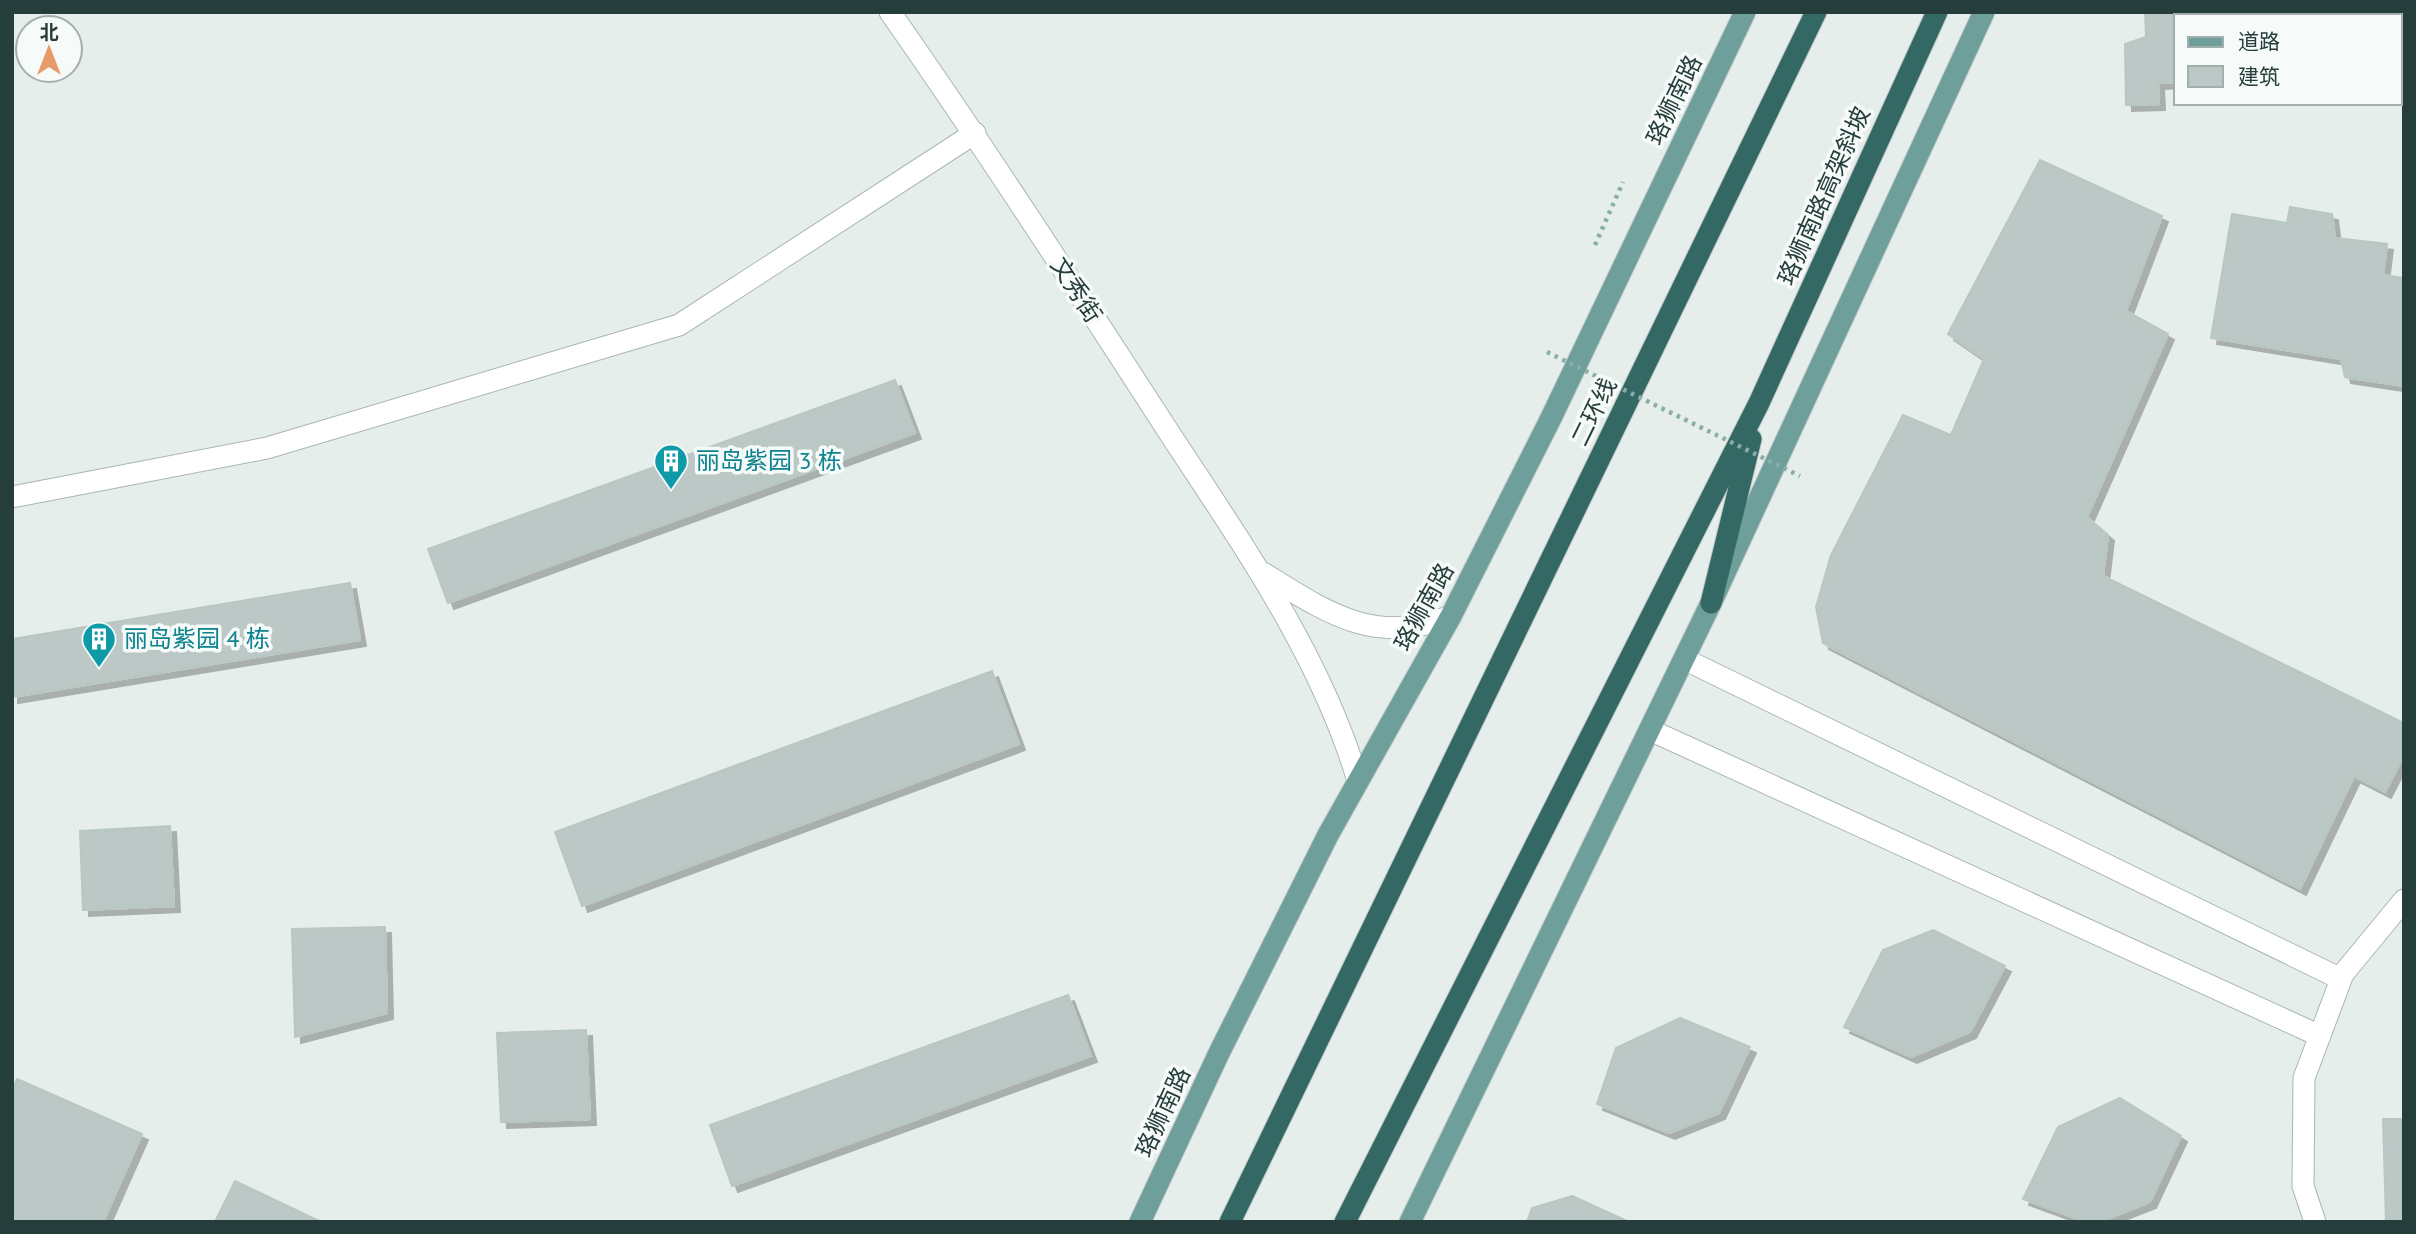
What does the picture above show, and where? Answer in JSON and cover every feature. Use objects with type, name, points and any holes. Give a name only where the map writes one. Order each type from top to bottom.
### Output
[{"type":"highway","name":"二环线","points":[[1230,1222],[1816,12]]},
{"type":"highway","name":"珞狮南路高架斜坡","points":[[1759,402],[1937,12]]},
{"type":"highway","points":[[1711,603],[1759,402]]},
{"type":"highway","points":[[1345,1222],[1759,402]]},
{"type":"main road","name":"珞狮南路","points":[[1140,1222],[1219,1053],[1357,781],[1451,616],[1551,418],[1745,12]]},
{"type":"main road","points":[[1410,1222],[1711,603],[1984,12]]},
{"type":"street","name":"文秀街","points":[[890,12],[975,133],[1259,570],[1310,657],[1339,723],[1357,781]]},
{"type":"street","points":[[12,498],[267,449],[680,325],[975,133]]},
{"type":"street","name":"文秀街","points":[[1259,570],[1312,604],[1358,624],[1397,629],[1415,628],[1451,616]]},
{"type":"street","points":[[1684,659],[2341,979]]},
{"type":"street","points":[[1650,730],[2320,1036]]},
{"type":"street","points":[[2315,1222],[2303,1186],[2304,1078],[2341,979],[2404,900]]},
{"type":"path","points":[[1547,352],[1800,475]]},
{"type":"building","points":[[2145,12],[2253,12],[2174,14],[2174,82],[2158,83],[2159,104],[2126,105],[2125,44],[2146,37]]},
{"type":"building","points":[[2040,160],[2162,216],[2126,311],[2168,334],[2087,517],[2108,535],[2103,576],[2404,723],[2404,755],[2385,792],[2354,776],[2300,889],[1823,643],[1816,607],[1831,555],[1903,415],[1951,435],[1984,359],[1948,334]]},
{"type":"building","points":[[2290,207],[2332,214],[2335,238],[2387,244],[2383,275],[2404,278],[2404,386],[2345,377],[2341,359],[2211,338],[2232,214],[2287,223]]},
{"type":"building","name":"丽岛紫园 3 栋","points":[[895,380],[915,433],[448,603],[428,549]]},
{"type":"building","name":"丽岛紫园 4 栋","points":[[350,583],[360,640],[12,697],[12,639]]},
{"type":"building","points":[[992,671],[1019,744],[582,906],[555,832]]},
{"type":"building","points":[[170,826],[174,906],[83,910],[80,831]]},
{"type":"building","points":[[385,927],[387,1013],[295,1037],[292,929]]},
{"type":"building","points":[[1933,930],[2005,966],[1970,1032],[1911,1057],[1844,1027],[1883,950]]},
{"type":"building","points":[[1068,995],[1091,1056],[732,1186],[710,1125]]},
{"type":"building","points":[[1680,1018],[1750,1047],[1719,1113],[1669,1133],[1597,1104],[1616,1048]]},
{"type":"building","points":[[586,1030],[590,1119],[501,1122],[497,1033]]},
{"type":"building","points":[[17,1079],[142,1134],[103,1222],[12,1222],[12,1090]]},
{"type":"building","points":[[2120,1098],[2181,1136],[2150,1202],[2099,1222],[2086,1222],[2023,1199],[2058,1127]]},
{"type":"building","points":[[2383,1119],[2404,1119],[2404,1222],[2386,1222]]},
{"type":"building","points":[[235,1181],[321,1222],[215,1222]]},
{"type":"building","points":[[1572,1196],[1629,1222],[1527,1222],[1532,1208]]},
{"type":"place","name":"丽岛紫园 3 栋","points":[[671,491]]},
{"type":"place","name":"丽岛紫园 4 栋","points":[[99,669]]}]
